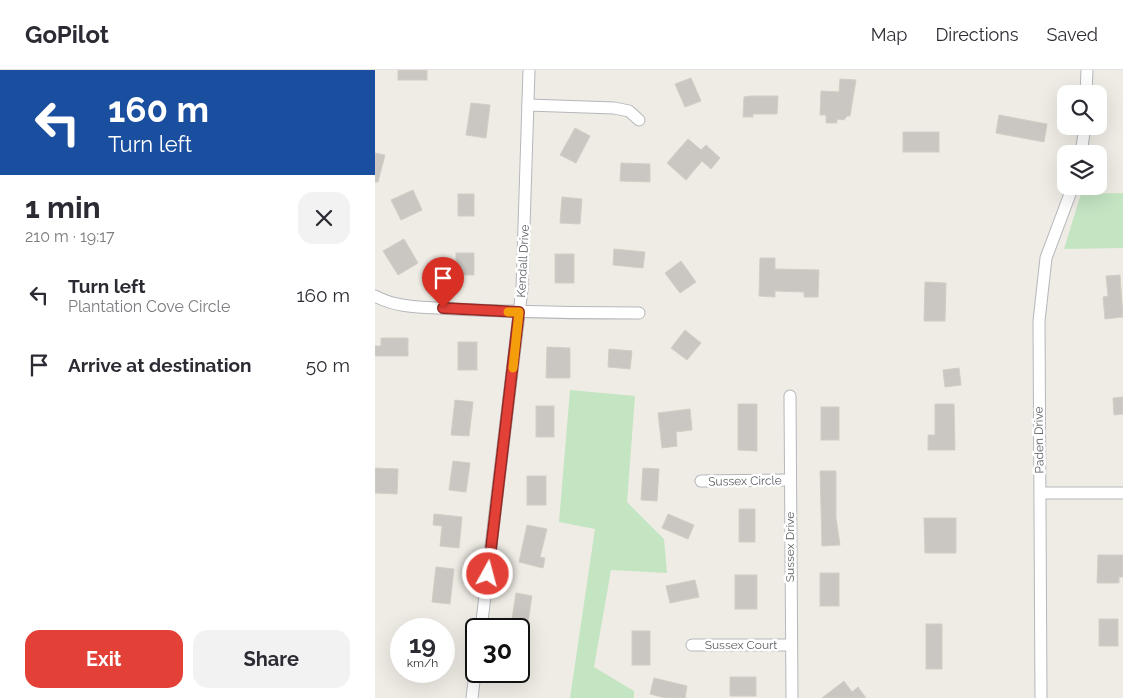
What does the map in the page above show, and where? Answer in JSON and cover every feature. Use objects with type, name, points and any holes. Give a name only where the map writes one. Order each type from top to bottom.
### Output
[{"type":"street","name":"Kendall Drive","points":[[482,618],[522,289],[529,70]]},
{"type":"street","points":[[1086,85],[1087,70]]},
{"type":"street","points":[[528,104],[614,108],[629,111],[639,120]]},
{"type":"street","name":"Paden Drive","points":[[1041,698],[1041,493],[1038,403],[1041,297],[1046,258],[1070,195]]},
{"type":"street","points":[[375,296],[391,303],[403,305],[519,312],[639,313]]},
{"type":"street","name":"Sussex Drive","points":[[790,396],[792,698]]},
{"type":"street","name":"Sussex Circle","points":[[701,481],[790,480]]},
{"type":"street","points":[[1041,493],[1123,493]]},
{"type":"street","name":"Sussex Court","points":[[691,644],[791,645]]},
{"type":"street","points":[[472,698],[474,683]]},
{"type":"green space","points":[[1107,193],[1123,193],[1123,248],[1064,249],[1081,195],[1107,195]]},
{"type":"green space","points":[[570,390],[635,396],[627,502],[664,539],[667,573],[611,570],[594,667],[634,691],[634,698],[570,698],[595,529],[559,522]]},
{"type":"building","points":[[398,70],[427,70],[427,80],[398,80]]},
{"type":"building","points":[[691,78],[701,101],[685,107],[675,84]]},
{"type":"building","points":[[840,79],[856,80],[850,116],[847,116],[844,120],[837,119],[837,123],[826,123],[826,115],[820,115],[821,91],[839,92]]},
{"type":"building","points":[[778,96],[777,114],[753,114],[753,117],[743,117],[744,97]]},
{"type":"building","points":[[471,103],[490,105],[486,138],[466,135]]},
{"type":"building","points":[[999,115],[1047,124],[1044,142],[996,133]]},
{"type":"building","points":[[575,128],[590,136],[576,163],[560,155]]},
{"type":"building","points":[[903,132],[939,132],[939,152],[903,152]]},
{"type":"building","points":[[688,139],[701,150],[706,145],[720,158],[711,169],[702,161],[686,180],[667,163]]},
{"type":"building","points":[[375,153],[385,155],[378,182],[375,182]]},
{"type":"building","points":[[621,163],[650,164],[650,182],[620,181]]},
{"type":"building","points":[[413,190],[422,210],[401,220],[391,200]]},
{"type":"building","points":[[458,194],[474,194],[474,216],[458,216]]},
{"type":"building","points":[[562,197],[582,199],[580,224],[560,223]]},
{"type":"building","points":[[404,239],[418,263],[398,275],[383,251]]},
{"type":"building","points":[[614,249],[645,252],[643,268],[613,265]]},
{"type":"building","points":[[456,253],[474,253],[474,275],[456,275]]},
{"type":"building","points":[[555,254],[574,254],[574,283],[555,283]]},
{"type":"building","points":[[760,258],[775,258],[775,269],[819,270],[818,297],[804,297],[804,292],[775,291],[775,297],[759,296]]},
{"type":"building","points":[[681,261],[696,282],[680,293],[665,273]]},
{"type":"building","points":[[1120,275],[1123,317],[1105,319],[1103,297],[1108,296],[1106,276]]},
{"type":"building","points":[[925,282],[946,283],[945,321],[924,321]]},
{"type":"building","points":[[685,330],[701,343],[687,360],[671,348]]},
{"type":"building","points":[[381,338],[408,338],[408,356],[375,356],[375,346],[381,346]]},
{"type":"building","points":[[458,342],[477,342],[477,370],[458,370]]},
{"type":"building","points":[[547,347],[570,348],[570,378],[546,378]]},
{"type":"building","points":[[609,349],[632,351],[630,369],[608,367]]},
{"type":"building","points":[[959,368],[961,385],[945,387],[943,370]]},
{"type":"building","points":[[1123,397],[1123,414],[1114,415],[1113,398]]},
{"type":"building","points":[[455,400],[473,402],[469,436],[451,435]]},
{"type":"building","points":[[738,404],[757,404],[757,451],[738,450]]},
{"type":"building","points":[[935,404],[954,404],[955,450],[928,450],[928,435],[935,435]]},
{"type":"building","points":[[536,406],[554,406],[554,437],[536,437]]},
{"type":"building","points":[[821,407],[839,407],[839,440],[821,440]]},
{"type":"building","points":[[690,409],[692,430],[676,432],[677,446],[662,448],[658,413]]},
{"type":"building","points":[[453,461],[470,463],[466,492],[449,490]]},
{"type":"building","points":[[375,468],[398,469],[397,494],[375,493]]},
{"type":"building","points":[[643,468],[659,469],[657,501],[641,500]]},
{"type":"building","points":[[820,471],[836,471],[836,518],[840,545],[822,546]]},
{"type":"building","points":[[527,476],[546,476],[546,505],[527,505]]},
{"type":"building","points":[[739,509],[755,509],[755,542],[739,542]]},
{"type":"building","points":[[434,514],[462,517],[459,548],[440,546],[442,526],[433,525]]},
{"type":"building","points":[[668,514],[694,525],[688,539],[662,528]]},
{"type":"building","points":[[924,518],[956,518],[956,553],[925,553]]},
{"type":"building","points":[[527,525],[547,529],[540,557],[545,558],[543,568],[519,562]]},
{"type":"building","points":[[1098,555],[1123,555],[1123,577],[1119,577],[1119,583],[1097,583]]},
{"type":"building","points":[[436,567],[454,569],[450,604],[432,602]]},
{"type":"building","points":[[820,573],[839,573],[839,606],[820,606]]},
{"type":"building","points":[[735,575],[757,575],[757,609],[735,609]]},
{"type":"building","points":[[695,580],[699,597],[670,603],[666,586]]},
{"type":"building","points":[[516,593],[532,596],[529,618],[512,618]]},
{"type":"building","points":[[1099,619],[1118,619],[1118,646],[1099,646]]},
{"type":"building","points":[[926,624],[942,624],[942,669],[926,669]]},
{"type":"building","points":[[632,631],[650,631],[650,665],[632,665]]},
{"type":"building","points":[[730,677],[756,677],[756,696],[730,696]]},
{"type":"building","points":[[654,678],[687,686],[685,698],[665,698],[650,694]]},
{"type":"building","points":[[844,681],[852,692],[858,687],[866,698],[822,698]]},
{"type":"slow traffic","points":[[508,312],[519,312],[513,368]]},
{"type":"route","points":[[443,308],[519,312],[488,574]]}]
